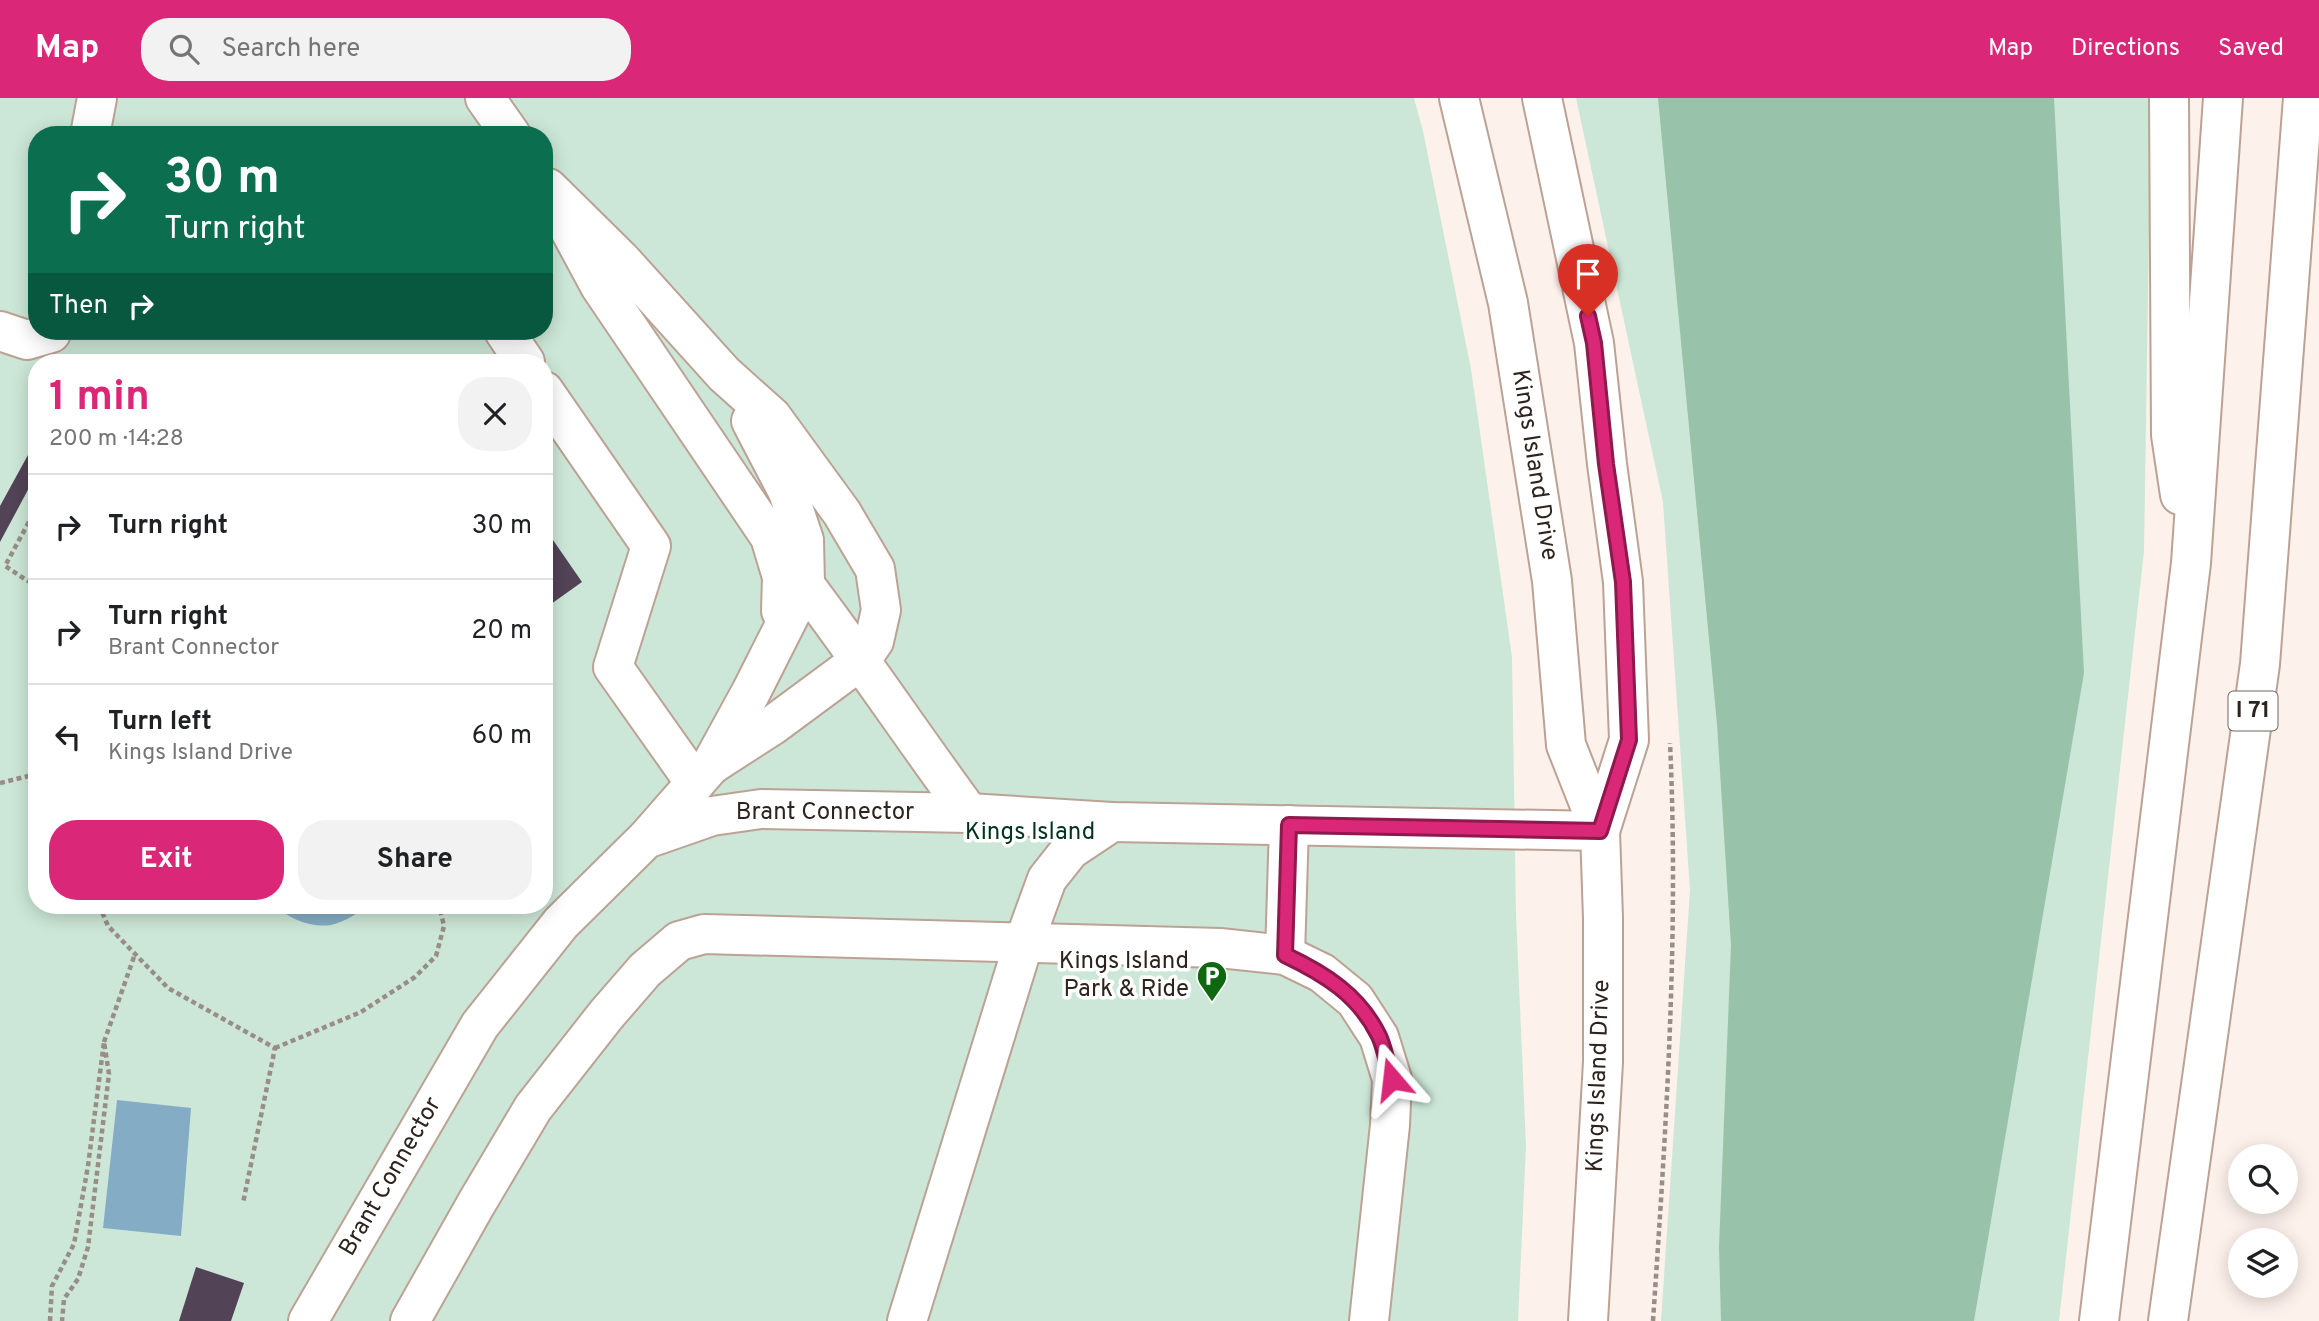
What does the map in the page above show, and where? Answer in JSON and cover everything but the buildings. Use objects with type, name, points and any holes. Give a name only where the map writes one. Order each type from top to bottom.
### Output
[{"type":"main road","points":[[92,126],[97,98]]},
{"type":"main road","points":[[485,98],[505,126]]},
{"type":"main road","name":"Kings Island Drive","points":[[1459,98],[1508,303],[1552,581],[1566,745],[1600,831],[1603,1062],[1588,1321]]},
{"type":"main road","name":"Kings Island Drive","points":[[1542,98],[1594,343],[1606,464],[1623,582],[1629,740],[1600,831]]},
{"type":"main road","points":[[2169,98],[2171,435],[2190,563]]},
{"type":"main road","points":[[2099,1321],[2190,563],[2223,98]]},
{"type":"main road","name":"I 71","points":[[2168,1321],[2260,664],[2303,98]]},
{"type":"main road","points":[[553,195],[622,261],[724,374],[772,417],[842,513],[875,569],[881,610],[874,641],[861,660],[703,774]]},
{"type":"main road","points":[[553,201],[600,286],[770,537],[782,577],[781,634]]},
{"type":"main road","points":[[0,331],[28,340]]},
{"type":"main road","points":[[646,839],[703,774],[781,634],[805,584],[804,541],[788,492],[724,374]]},
{"type":"main road","points":[[553,404],[651,546],[613,667],[703,774]]},
{"type":"main road","points":[[805,584],[969,813]]},
{"type":"main road","name":"Brant Connector","points":[[308,1321],[480,1025],[561,923],[646,839],[712,816],[761,809],[969,813],[1112,822],[1600,831]]},
{"type":"main road","points":[[907,1321],[1024,942],[1047,879],[1070,850],[1112,822]]},
{"type":"main road","points":[[1285,955],[1289,825]]},
{"type":"main road","points":[[411,1321],[476,1203],[533,1108],[645,970],[679,941],[704,934],[1220,948],[1285,955],[1322,973],[1355,1000],[1379,1037],[1392,1079],[1390,1125],[1369,1321]]},
{"type":"path","points":[[28,524],[5,566],[28,581]]},
{"type":"path","points":[[0,783],[28,776]]},
{"type":"path","points":[[102,914],[107,926],[168,988],[275,1048]]},
{"type":"path","points":[[275,1048],[361,1012],[415,977],[436,956],[444,926],[441,914]]},
{"type":"path","points":[[50,1321],[51,1286],[74,1244],[88,1166],[104,1042],[135,954]]},
{"type":"path","points":[[62,1321],[64,1298],[78,1279],[88,1247],[109,1074],[104,1042]]},
{"type":"path","points":[[243,1203],[275,1048]]},
{"type":"green space","name":"Kings Island","points":[[0,98],[1414,98],[1471,369],[1512,657],[1516,915],[1526,1146],[1518,1321],[0,1321]]},
{"type":"green space","points":[[1576,98],[2151,98],[2144,551],[2059,1321],[1661,1321],[1690,890],[1663,502]]},
{"type":"green space","points":[[1658,98],[2054,98],[2084,673],[1974,1321],[1721,1321],[1719,1247],[1731,945],[1717,724]]},
{"type":"water","points":[[286,914],[355,914],[331,925],[300,921]]},
{"type":"water","points":[[117,1100],[191,1108],[181,1236],[103,1228]]},
{"type":"place","name":"Kings Island Park & Ride","points":[[1212,1003]]},
{"type":"route","points":[[1392,1079],[1379,1037],[1355,1000],[1322,973],[1285,955],[1289,825],[1600,831],[1629,740],[1623,582],[1606,464],[1594,343],[1588,316]]}]
